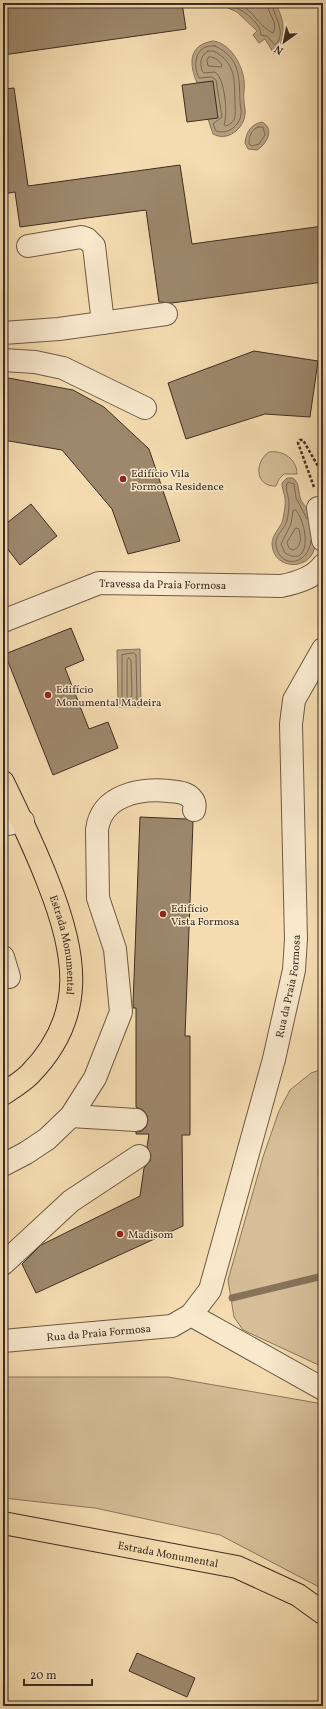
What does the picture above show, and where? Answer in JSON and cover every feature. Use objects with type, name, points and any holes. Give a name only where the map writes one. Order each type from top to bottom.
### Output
[{"type":"main road","name":"Estrada Monumental","points":[[3,782],[13,823],[46,876],[64,927],[71,960],[71,984],[64,1022],[53,1045],[29,1075],[3,1094]]},
{"type":"main road","name":"Estrada Monumental","points":[[3,1523],[237,1567],[298,1595],[323,1613]]},
{"type":"street","points":[[28,246],[81,237],[87,239],[94,246],[104,323]]},
{"type":"street","points":[[3,333],[59,330],[166,314]]},
{"type":"street","points":[[3,360],[34,362],[63,368],[145,408]]},
{"type":"street","points":[[318,508],[323,540]]},
{"type":"street","name":"Travessa da Praia Formosa","points":[[3,621],[99,583],[281,586],[295,584],[319,571],[323,565]]},
{"type":"street","name":"Rua da Praia Formosa","points":[[3,1341],[172,1326],[191,1315],[204,1300],[213,1278],[274,1059],[290,994],[294,970],[296,939],[291,724],[294,700],[323,649]]},
{"type":"street","points":[[3,1165],[26,1153],[47,1139],[71,1116],[95,1078],[121,1012],[115,949],[98,898],[98,821],[105,809],[116,800],[130,794],[155,790],[182,792],[191,798],[195,805],[194,810]]},
{"type":"street","points":[[71,1116],[136,1120]]},
{"type":"street","points":[[3,1264],[71,1201],[139,1156]]},
{"type":"street","points":[[191,1315],[323,1389]]},
{"type":"path","points":[[318,508],[314,486],[298,444],[300,440],[302,440],[307,446],[323,475]]},
{"type":"shaded area","points":[[269,452],[279,452],[292,460],[295,464],[297,474],[284,474],[279,479],[276,486],[264,483],[259,473],[259,467],[264,456]]},
{"type":"shaded area","points":[[323,1069],[323,1367],[243,1330],[234,1317],[228,1280],[263,1157],[279,1111],[290,1090],[311,1073]]},
{"type":"shaded area","points":[[3,1377],[168,1377],[323,1404],[323,1589],[220,1535],[95,1508],[3,1498]]},
{"type":"water","points":[[217,3],[275,3],[283,22],[283,35],[274,54],[265,39],[259,43],[253,35],[257,31],[237,12]]},
{"type":"water","points":[[213,41],[225,46],[234,55],[241,67],[244,80],[245,111],[242,125],[234,133],[224,136],[213,134],[208,119],[213,81],[197,83],[194,76],[192,62],[195,51],[199,47],[205,43]]},
{"type":"water","points":[[262,122],[266,125],[269,132],[264,144],[257,150],[248,149],[245,143],[248,132],[252,127]]},
{"type":"water","points":[[287,478],[293,478],[298,485],[301,500],[308,510],[315,543],[313,552],[308,559],[302,563],[286,563],[279,560],[274,553],[272,544],[273,537],[283,519],[285,500],[282,483]]},
{"type":"water","points":[[140,649],[141,707],[118,707],[117,650]]},
{"type":"building","points":[[3,3],[182,3],[186,29],[3,55]]},
{"type":"building","points":[[213,81],[218,118],[187,122],[182,85]]},
{"type":"building","points":[[14,88],[28,186],[180,165],[192,244],[323,226],[323,282],[172,303],[159,302],[146,210],[20,227],[15,192],[3,194],[3,89]]},
{"type":"building","name":"Edifício Vila Formosa Residence","points":[[254,351],[318,361],[310,417],[265,414],[186,439],[168,383]]},
{"type":"building","name":"Edifício Vila Formosa Residence","points":[[3,377],[73,390],[104,407],[149,449],[180,541],[128,554],[112,509],[62,450],[3,440]]},
{"type":"building","points":[[31,504],[57,536],[20,565],[3,543],[3,526]]},
{"type":"building","name":"Edifício Monumental Madeira","points":[[71,628],[84,660],[65,668],[89,729],[108,722],[118,748],[53,775],[5,654]]},
{"type":"building","points":[[140,817],[186,819],[193,822],[185,1036],[190,1036],[190,1135],[182,1135],[183,1226],[36,1293],[22,1264],[41,1245],[140,1196],[144,1168],[150,1161],[151,1155],[147,1147],[149,1134],[136,1134],[136,1132],[142,1131],[146,1127],[148,1120],[147,1115],[143,1110],[136,1107],[136,1008],[133,1008]]},
{"type":"building","points":[[137,1653],[195,1678],[187,1697],[129,1671]]},
{"type":"waterway","points":[[232,1298],[323,1276]]},
{"type":"place","name":"Edifício Vila Formosa Residence","points":[[123,479]]},
{"type":"place","name":"Edifício Monumental Madeira","points":[[48,695]]},
{"type":"place","name":"Edifício Vista Formosa","points":[[163,914]]},
{"type":"place","name":"Madisom","points":[[120,1234]]}]
